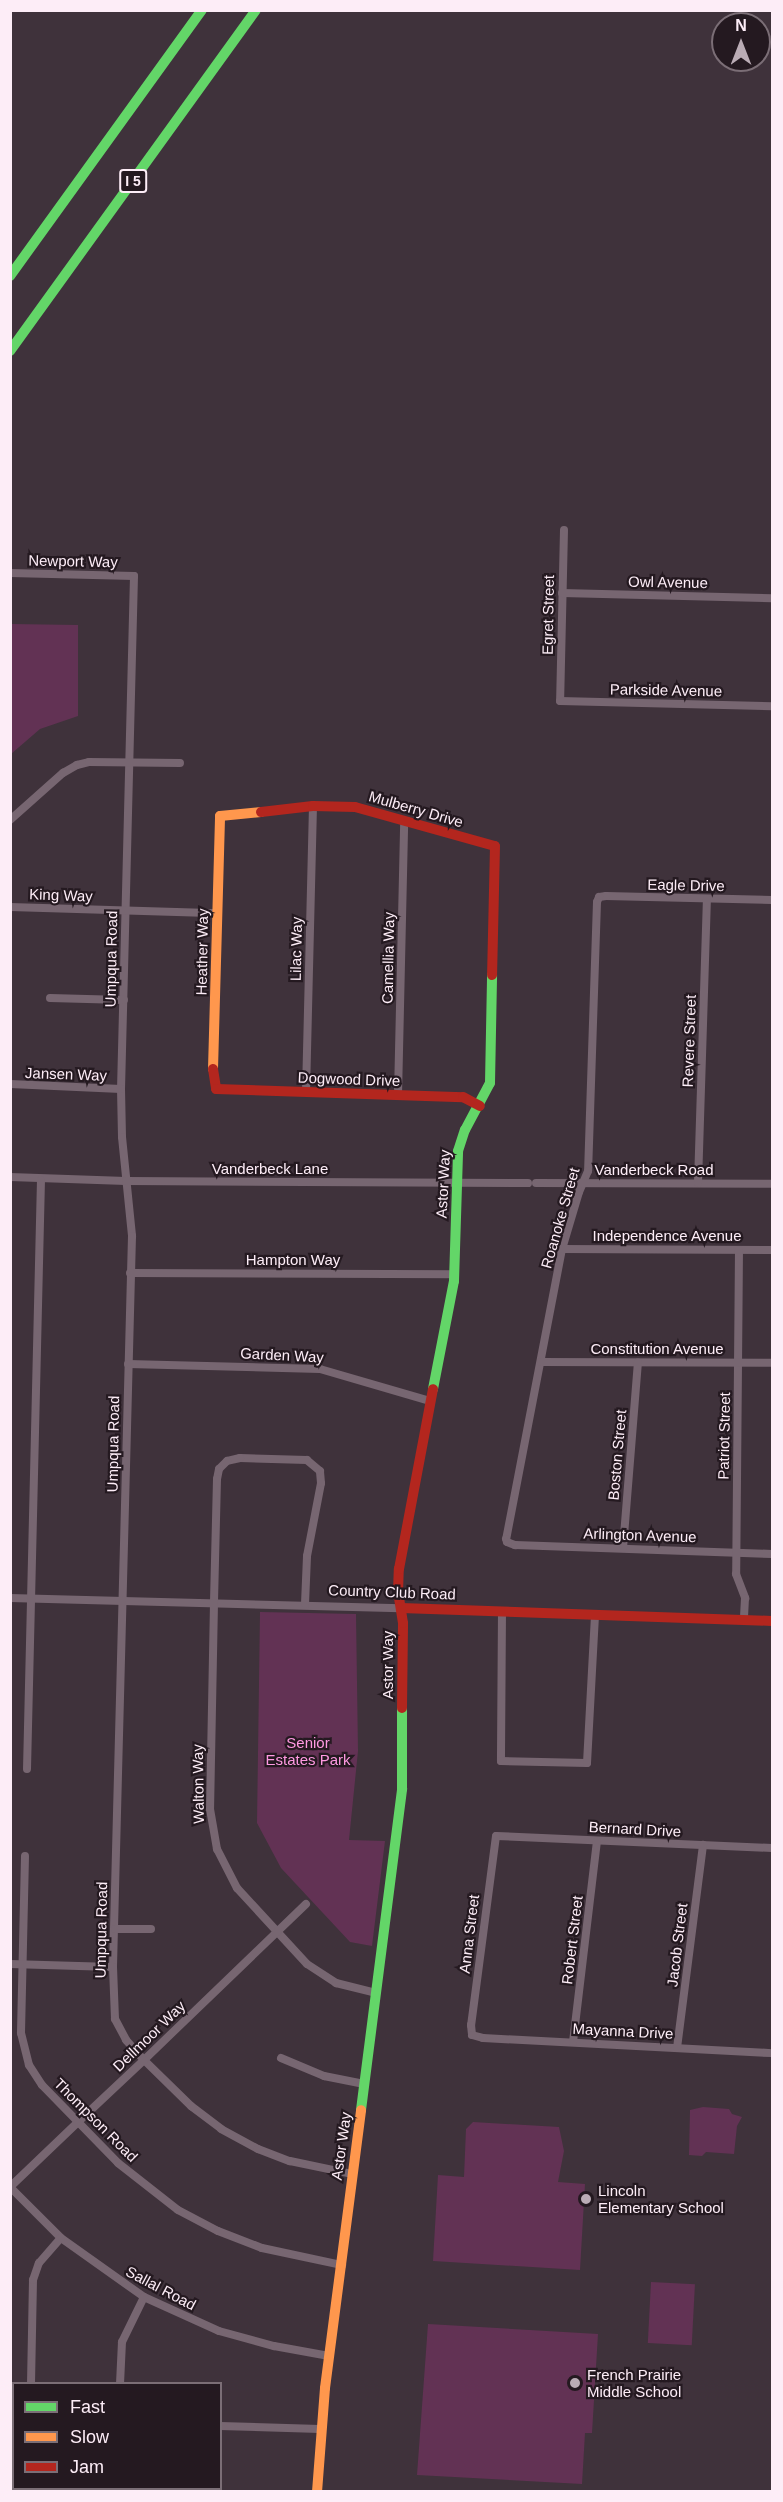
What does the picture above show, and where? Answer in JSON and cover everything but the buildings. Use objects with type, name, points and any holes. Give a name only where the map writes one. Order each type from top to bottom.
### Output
[{"type":"main road","points":[[10,276],[202,10]]},
{"type":"main road","name":"I 5","points":[[10,351],[256,10]]},
{"type":"main road","name":"Mulberry Drive","points":[[220,816],[313,806],[355,807],[495,846]]},
{"type":"main road","name":"Heather Way","points":[[216,1089],[213,1078],[220,816]]},
{"type":"main road","name":"Astor Way","points":[[317,2492],[320,2429],[404,1769],[404,1623],[398,1592],[400,1558],[455,1274],[458,1151],[465,1130],[488,1091],[491,1074],[495,846]]},
{"type":"main road","name":"Dogwood Drive","points":[[216,1089],[463,1097],[480,1106]]},
{"type":"main road","name":"Country Club Road","points":[[401,1608],[772,1621]]},
{"type":"street","name":"Egret Street","points":[[560,701],[564,530]]},
{"type":"street","name":"Newport Way","points":[[10,573],[134,576]]},
{"type":"street","name":"Umpqua Road","points":[[134,576],[122,1089],[122,1137],[131,1220],[113,1967],[115,2019],[126,2040],[144,2060],[191,2106],[238,2140],[306,2166],[352,2174]]},
{"type":"street","name":"Owl Avenue","points":[[562,593],[772,598]]},
{"type":"street","name":"Parkside Avenue","points":[[560,701],[772,706]]},
{"type":"street","points":[[10,820],[63,773],[77,765],[129,762],[180,764]]},
{"type":"street","name":"Lilac Way","points":[[306,1092],[313,806]]},
{"type":"street","name":"Camellia Way","points":[[398,1095],[404,822]]},
{"type":"street","name":"Eagle Drive","points":[[599,897],[772,900]]},
{"type":"street","name":"Roanoke Street","points":[[507,1542],[507,1530],[562,1249],[588,1171],[599,897]]},
{"type":"street","name":"Revere Street","points":[[698,1183],[707,899]]},
{"type":"street","name":"King Way","points":[[10,907],[218,912]]},
{"type":"street","points":[[50,998],[124,1000]]},
{"type":"street","name":"Jansen Way","points":[[10,1084],[122,1089]]},
{"type":"street","name":"Vanderbeck Lane","points":[[10,1177],[41,1180],[126,1181],[532,1183]]},
{"type":"street","points":[[27,1769],[41,1180]]},
{"type":"street","name":"Vanderbeck Road","points":[[532,1183],[772,1184]]},
{"type":"street","name":"Independence Avenue","points":[[562,1249],[772,1250]]},
{"type":"street","name":"Patriot Street","points":[[739,1250],[736,1574],[744,1598],[744,1620]]},
{"type":"street","name":"Hampton Way","points":[[130,1273],[455,1274]]},
{"type":"street","name":"Constitution Avenue","points":[[541,1362],[772,1363]]},
{"type":"street","name":"Boston Street","points":[[623,1548],[638,1363]]},
{"type":"street","name":"Garden Way","points":[[128,1364],[320,1370],[430,1401]]},
{"type":"street","name":"Walton Way","points":[[305,1604],[307,1556],[321,1483],[320,1471],[307,1460],[240,1458],[227,1461],[222,1465],[218,1474],[214,1603],[211,1824],[217,1849],[227,1874],[276,1933],[307,1964],[325,1977],[350,1988],[376,1993]]},
{"type":"street","name":"Arlington Avenue","points":[[507,1542],[515,1545],[772,1554]]},
{"type":"street","name":"Country Club Road","points":[[10,1598],[401,1608]]},
{"type":"street","points":[[502,1611],[501,1761],[587,1763],[595,1614]]},
{"type":"street","name":"Bernard Drive","points":[[496,1836],[772,1848]]},
{"type":"street","name":"Anna Street","points":[[472,2035],[471,2025],[496,1836]]},
{"type":"street","name":"Robert Street","points":[[573,2042],[597,1840]]},
{"type":"street","name":"Jacob Street","points":[[677,2048],[703,1845]]},
{"type":"street","name":"Thompson Road","points":[[25,1856],[21,2033],[25,2056],[42,2085],[77,2123],[139,2182],[196,2220],[262,2248],[342,2265]]},
{"type":"street","name":"Dellmoor Way","points":[[10,2187],[306,1904]]},
{"type":"street","points":[[115,1929],[151,1929]]},
{"type":"street","points":[[10,1964],[113,1967]]},
{"type":"street","name":"Mayanna Drive","points":[[472,2035],[772,2052]]},
{"type":"street","points":[[281,2058],[316,2074],[364,2084]]},
{"type":"street","name":"Sallal Road","points":[[10,2187],[61,2238],[144,2296],[219,2331],[274,2346],[329,2356]]},
{"type":"street","points":[[31,2382],[33,2280],[39,2263],[61,2238]]},
{"type":"street","points":[[120,2382],[124,2336],[144,2296]]},
{"type":"street","points":[[222,2426],[320,2429]]},
{"type":"green space","points":[[11,624],[78,625],[78,716],[40,729],[11,754]]},
{"type":"green space","name":"Senior Estates Park","points":[[260,1612],[356,1614],[358,1751],[349,1840],[385,1841],[372,1946],[350,1942],[281,1868],[257,1823]]},
{"type":"green space","points":[[703,2107],[729,2109],[732,2114],[742,2117],[737,2126],[734,2154],[706,2152],[702,2156],[689,2155],[690,2110]]},
{"type":"green space","points":[[473,2122],[559,2127],[564,2151],[558,2182],[585,2184],[580,2270],[433,2261],[438,2175],[464,2177],[466,2129]]},
{"type":"green space","points":[[651,2282],[695,2284],[692,2345],[648,2343]]},
{"type":"green space","points":[[428,2324],[598,2334],[592,2433],[585,2433],[582,2484],[417,2475]]},
{"type":"traffic: fast","points":[[10,276],[202,10]]},
{"type":"traffic: fast","points":[[10,351],[256,10]]},
{"type":"traffic: fast","points":[[433,1389],[454,1281],[458,1151],[465,1130],[490,1083],[492,975]]},
{"type":"traffic: fast","points":[[361,2110],[402,1789],[402,1708]]},
{"type":"traffic: slow","points":[[213,1069],[220,816],[261,812]]},
{"type":"traffic: slow","points":[[317,2492],[325,2388],[361,2110]]},
{"type":"traffic: jam","points":[[261,812],[313,806],[355,807],[495,846],[492,975]]},
{"type":"traffic: jam","points":[[213,1069],[216,1089],[463,1097],[480,1106]]},
{"type":"traffic: jam","points":[[402,1708],[403,1623],[398,1592],[399,1569],[433,1389]]},
{"type":"traffic: jam","points":[[401,1608],[772,1621]]},
{"type":"place","name":"Lincoln Elementary School","points":[[586,2199]]},
{"type":"place","name":"French Prairie Middle School","points":[[575,2383]]}]
